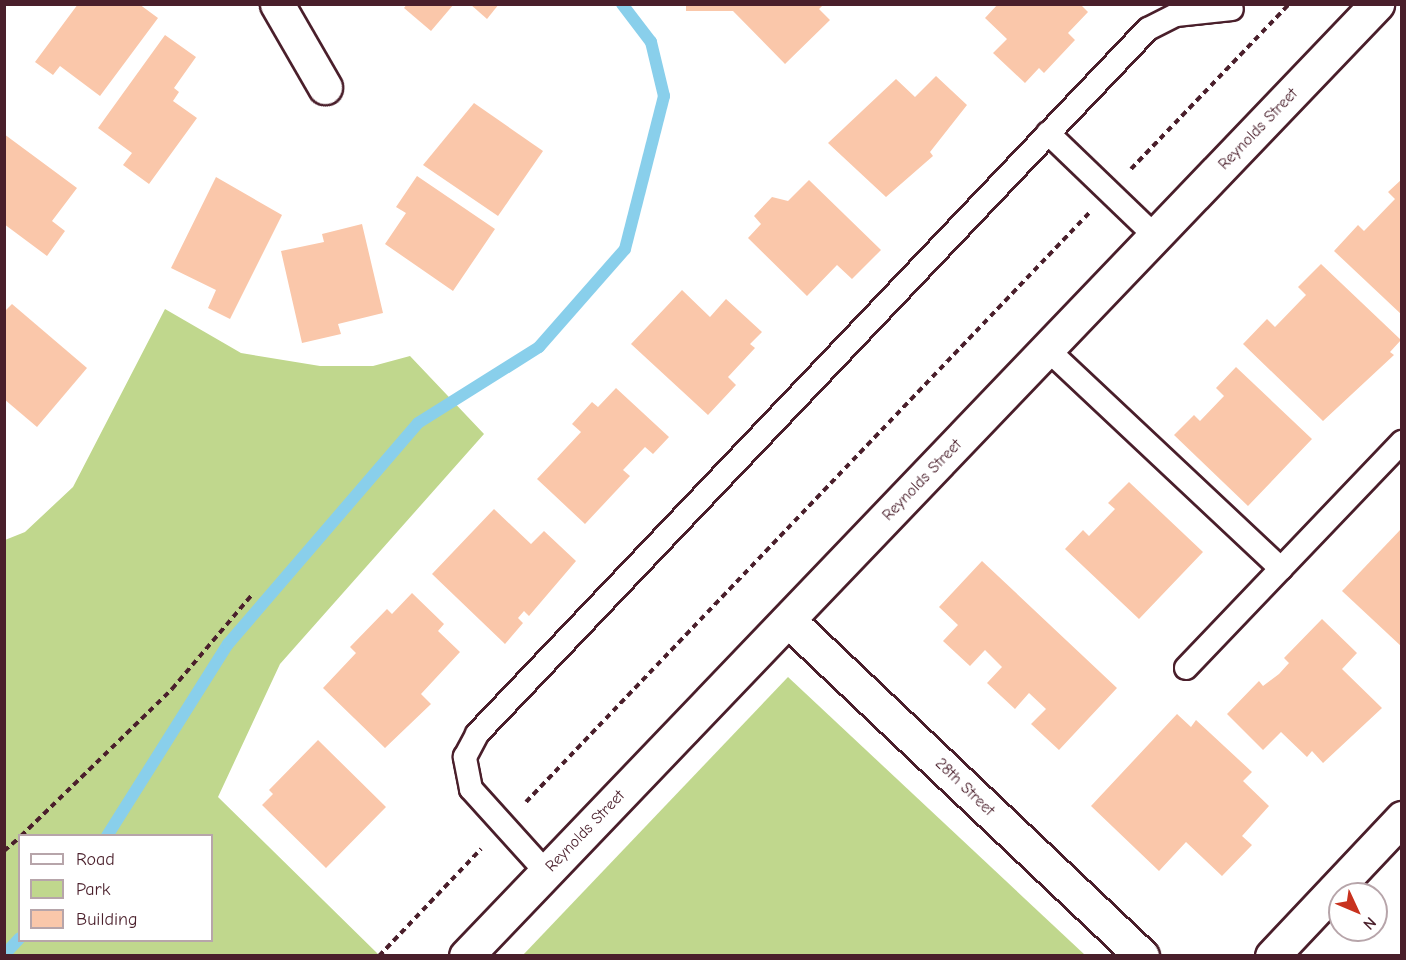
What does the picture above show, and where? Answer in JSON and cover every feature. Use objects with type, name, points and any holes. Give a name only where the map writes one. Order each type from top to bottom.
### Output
[{"type":"main road","points":[[277,4],[326,87]]},
{"type":"main road","name":"Reynolds Street","points":[[466,956],[1377,4]]},
{"type":"main road","name":"28th Street","points":[[788,620],[1142,956]]},
{"type":"main road","points":[[1272,956],[1401,818]]},
{"type":"lane","points":[[546,872],[501,828],[471,789],[465,757],[477,734],[1148,29],[1176,15],[1232,9]]},
{"type":"lane","points":[[1048,133],[1155,236]]},
{"type":"lane","points":[[1047,349],[1281,569]]},
{"type":"lane","points":[[1186,668],[1401,442]]},
{"type":"path","points":[[379,956],[1288,4]]},
{"type":"path","points":[[22,834],[172,689],[251,597]]},
{"type":"path","points":[[4,851],[18,838]]},
{"type":"green space","points":[[165,309],[241,353],[320,366],[373,366],[410,356],[484,434],[280,664],[218,797],[379,955],[5,955],[5,540],[25,532],[73,487]]},
{"type":"green space","points":[[788,677],[1085,955],[523,955]]},
{"type":"building","points":[[78,4],[139,4],[158,18],[100,96],[60,66],[53,75],[35,62]]},
{"type":"building","points":[[407,4],[454,4],[431,31],[404,8]]},
{"type":"building","points":[[470,4],[499,4],[487,19]]},
{"type":"building","points":[[686,4],[824,4],[819,9],[830,20],[785,64],[733,11],[686,11]]},
{"type":"building","points":[[998,4],[1080,4],[1088,12],[1068,33],[1075,40],[1044,73],[1039,68],[1025,83],[993,53],[1007,39],[985,18]]},
{"type":"building","points":[[165,35],[196,57],[174,88],[179,92],[173,101],[197,118],[149,184],[123,165],[132,153],[98,128]]},
{"type":"building","points":[[936,76],[967,105],[930,152],[933,156],[886,197],[828,143],[896,79],[915,97]]},
{"type":"building","points":[[474,103],[543,151],[498,216],[423,165]]},
{"type":"building","points":[[4,134],[77,188],[52,221],[65,231],[47,256],[4,224]]},
{"type":"building","points":[[417,176],[495,229],[453,291],[385,244],[406,213],[396,207]]},
{"type":"building","points":[[216,177],[282,215],[230,319],[208,308],[216,290],[171,268]]},
{"type":"building","points":[[1402,179],[1402,315],[1334,251],[1358,225],[1364,231],[1395,199],[1388,192]]},
{"type":"building","points":[[809,180],[881,250],[852,279],[837,265],[807,296],[748,238],[761,224],[754,216],[772,197],[788,201]]},
{"type":"building","points":[[362,224],[383,313],[338,324],[341,334],[302,343],[281,251],[324,242],[322,234]]},
{"type":"building","points":[[1321,264],[1401,340],[1390,352],[1394,355],[1323,421],[1243,344],[1267,319],[1275,327],[1306,295],[1298,287]]},
{"type":"building","points":[[682,290],[710,317],[726,299],[762,332],[750,344],[755,348],[728,377],[736,385],[708,415],[631,344]]},
{"type":"building","points":[[12,304],[87,368],[37,427],[4,399],[4,312]]},
{"type":"building","points":[[1236,367],[1312,439],[1248,506],[1174,435],[1194,415],[1200,421],[1224,396],[1216,388]]},
{"type":"building","points":[[616,388],[669,437],[653,454],[645,447],[623,470],[630,476],[585,524],[537,479],[581,432],[572,424],[592,402],[598,407]]},
{"type":"building","points":[[1129,482],[1203,552],[1139,619],[1065,549],[1083,530],[1089,536],[1115,509],[1108,503]]},
{"type":"building","points":[[494,509],[531,544],[544,531],[576,561],[529,616],[524,611],[518,618],[523,623],[505,644],[432,574]]},
{"type":"building","points":[[1402,528],[1402,647],[1342,591]]},
{"type":"building","points":[[982,561],[1117,688],[1059,750],[1031,724],[1046,709],[1029,693],[1015,709],[987,683],[1002,667],[985,650],[970,666],[943,641],[958,625],[939,607]]},
{"type":"building","points":[[412,593],[444,624],[438,631],[460,652],[421,694],[431,704],[385,748],[323,688],[356,653],[350,647],[387,609],[392,614]]},
{"type":"building","points":[[1322,619],[1357,653],[1342,669],[1382,708],[1323,763],[1312,751],[1307,757],[1281,732],[1263,750],[1227,714],[1259,681],[1263,686],[1279,674],[1289,663],[1284,658]]},
{"type":"building","points":[[1177,714],[1191,727],[1196,720],[1252,772],[1243,781],[1269,806],[1242,836],[1252,845],[1222,876],[1186,842],[1159,871],[1091,806]]},
{"type":"building","points":[[318,740],[386,807],[326,868],[262,805],[273,794],[269,790]]},
{"type":"waterway","points":[[108,834],[228,644],[418,423],[539,347],[625,249],[664,96],[651,42],[622,4]]},
{"type":"waterway","points":[[4,955],[18,940]]}]
